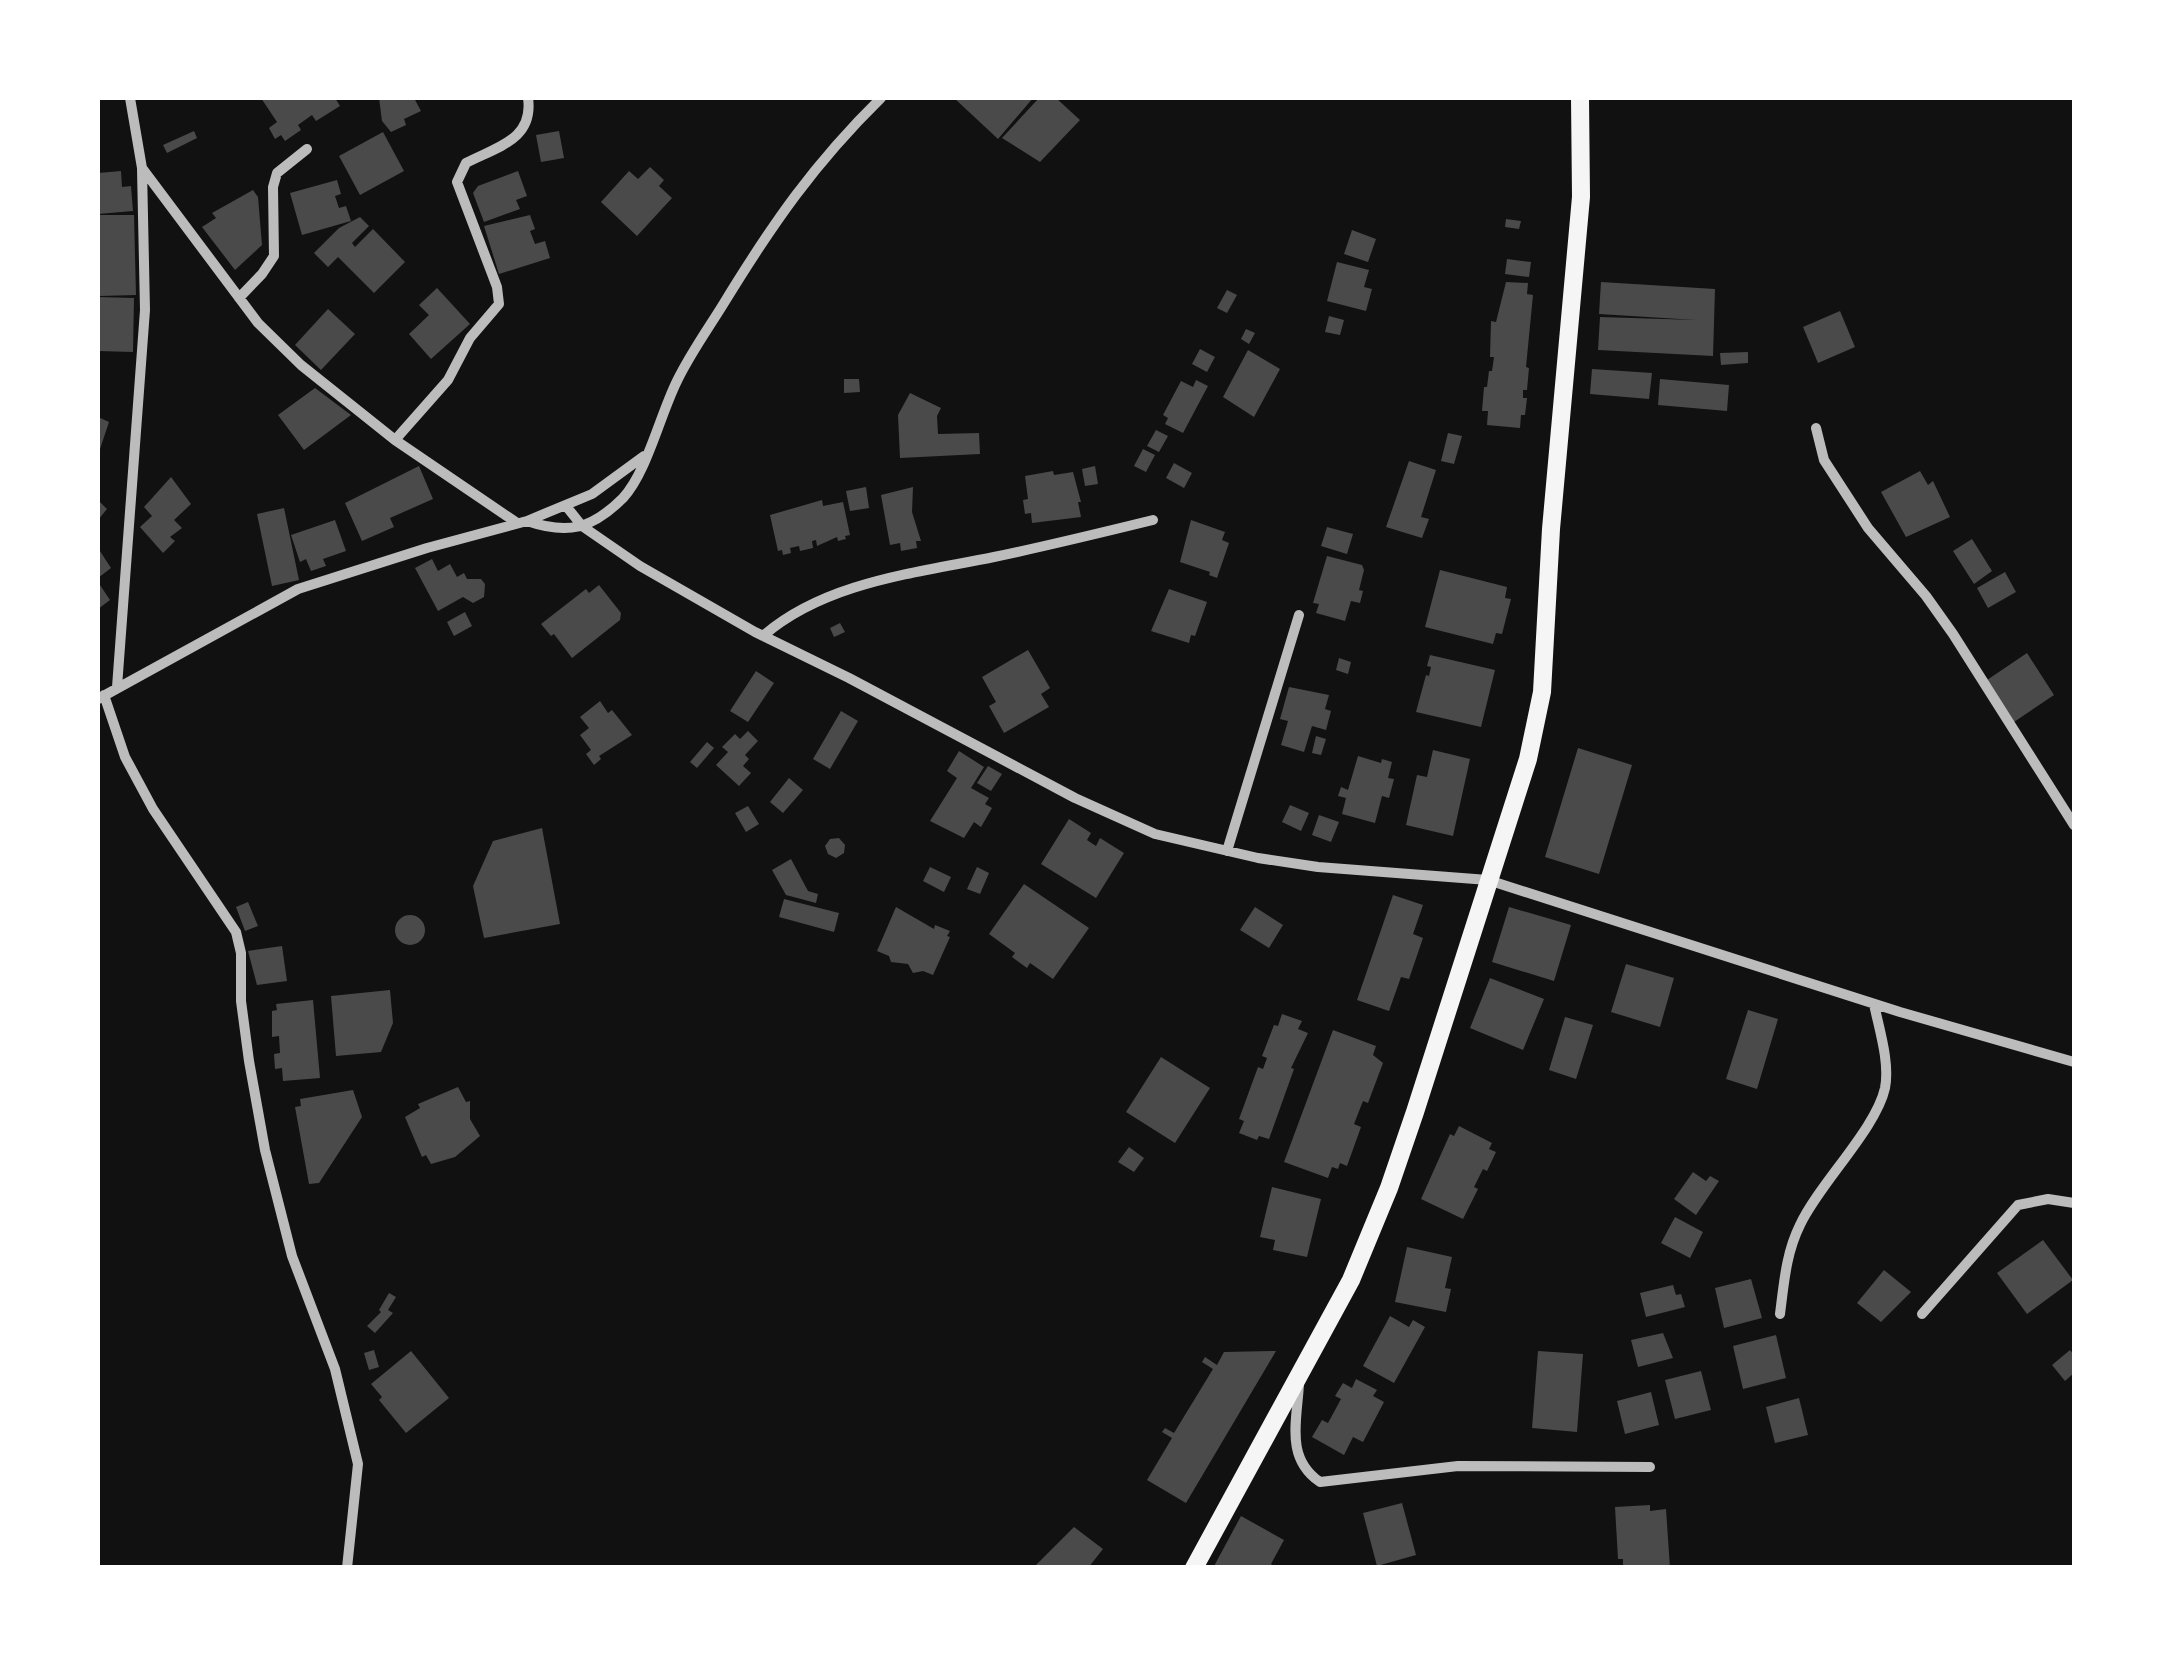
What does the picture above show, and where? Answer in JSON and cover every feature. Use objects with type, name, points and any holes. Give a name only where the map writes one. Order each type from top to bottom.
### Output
[{"type":"main road","points":[[1194,1568],[1351,1280],[1389,1188],[1528,759],[1542,692],[1581,197],[1580,98]]},
{"type":"street","points":[[117,688],[145,310],[142,168],[130,98]]},
{"type":"street","points":[[395,440],[448,380],[470,338],[499,304],[497,288],[458,182],[466,163],[509,145],[525,126],[528,98]]},
{"type":"street","points":[[142,168],[258,323],[301,365],[395,440],[522,522],[556,530],[582,526],[604,514],[636,482],[677,380],[759,246],[795,192],[841,137],[881,98]]},
{"type":"street","points":[[239,298],[274,256],[273,187],[278,173],[306,149]]},
{"type":"street","points":[[1816,428],[1824,460],[1868,528],[1953,634],[2074,824]]},
{"type":"street","points":[[347,1568],[358,1464],[335,1369],[292,1256],[266,1150],[249,1061],[236,932],[152,809],[125,757],[101,697],[298,589],[566,506],[611,483],[644,456]]},
{"type":"street","points":[[566,506],[582,526],[666,582],[762,636],[1075,798],[1155,834],[1318,866],[1488,880],[1874,1004],[2074,1062]]},
{"type":"street","points":[[762,636],[815,600],[912,573],[1152,520]]},
{"type":"street","points":[[1227,851],[1300,615]]},
{"type":"street","points":[[1780,1314],[1786,1260],[1800,1223],[1868,1123],[1885,1088],[1883,1049],[1874,1004]]},
{"type":"street","points":[[1922,1314],[2018,1205],[2048,1198],[2074,1203]]},
{"type":"street","points":[[1299,1378],[1298,1460],[1320,1482],[1458,1466],[1650,1468]]},
{"type":"building","points":[[261,98],[335,98],[340,106],[316,121],[312,115],[298,125],[301,130],[285,141],[281,135],[275,139],[269,128],[277,122]]},
{"type":"building","points":[[379,98],[414,98],[421,111],[404,119],[406,125],[391,132],[382,121]]},
{"type":"building","points":[[954,98],[1033,98],[998,139]]},
{"type":"building","points":[[1039,98],[1056,98],[1080,120],[1040,162],[1002,138]]},
{"type":"building","points":[[194,131],[197,138],[167,153],[163,145]]},
{"type":"building","points":[[559,131],[564,158],[541,162],[536,135]]},
{"type":"building","points":[[383,132],[404,171],[360,195],[339,156]]},
{"type":"building","points":[[650,167],[664,180],[659,186],[672,198],[637,236],[601,202],[629,171],[638,179]]},
{"type":"building","points":[[121,171],[122,187],[131,186],[133,211],[98,214],[98,173]]},
{"type":"building","points":[[518,171],[527,196],[516,200],[520,209],[484,222],[473,193],[478,186]]},
{"type":"building","points":[[337,180],[341,194],[335,196],[339,208],[346,206],[351,221],[302,235],[290,193]]},
{"type":"building","points":[[253,190],[258,197],[262,245],[235,270],[202,227],[216,218],[212,213]]},
{"type":"building","points":[[98,215],[134,215],[136,295],[100,296]]},
{"type":"building","points":[[530,215],[535,244],[545,241],[550,258],[499,274],[484,226]]},
{"type":"building","points":[[360,217],[369,226],[352,243],[355,247],[373,229],[405,262],[374,293],[338,257],[328,267],[314,253],[339,228]]},
{"type":"building","points":[[1506,219],[1521,221],[1519,229],[1505,227]]},
{"type":"building","points":[[1352,230],[1376,239],[1368,262],[1344,254]]},
{"type":"building","points":[[1507,259],[1531,262],[1529,277],[1505,274]]},
{"type":"building","points":[[1337,262],[1369,270],[1364,287],[1372,289],[1366,311],[1327,301]]},
{"type":"building","points":[[1506,282],[1528,283],[1527,294],[1533,295],[1527,390],[1523,390],[1523,398],[1527,398],[1520,428],[1487,425],[1488,411],[1482,411],[1484,387],[1494,357],[1490,357],[1491,321],[1496,322]]},
{"type":"building","points":[[1601,282],[1715,289],[1713,356],[1598,350],[1600,317],[1696,320],[1599,314]]},
{"type":"building","points":[[437,288],[470,324],[431,359],[409,334],[429,315],[419,305]]},
{"type":"building","points":[[1227,290],[1237,295],[1227,313],[1217,308]]},
{"type":"building","points":[[98,297],[134,298],[133,352],[98,351]]},
{"type":"building","points":[[328,309],[355,334],[321,370],[295,345]]},
{"type":"building","points":[[1840,311],[1855,347],[1818,363],[1803,327]]},
{"type":"building","points":[[1329,316],[1344,320],[1340,335],[1325,332]]},
{"type":"building","points":[[1246,329],[1255,333],[1249,344],[1241,339]]},
{"type":"building","points":[[1200,349],[1215,357],[1207,372],[1192,364]]},
{"type":"building","points":[[1248,350],[1280,369],[1254,417],[1223,397]]},
{"type":"building","points":[[1748,352],[1748,363],[1721,365],[1720,353]]},
{"type":"building","points":[[1592,369],[1652,373],[1649,399],[1590,394]]},
{"type":"building","points":[[844,379],[859,379],[860,392],[844,393]]},
{"type":"building","points":[[1660,379],[1729,385],[1727,411],[1658,405]]},
{"type":"building","points":[[1196,380],[1208,386],[1183,433],[1165,424],[1168,418],[1163,415],[1181,381],[1193,387]]},
{"type":"building","points":[[315,388],[351,415],[304,450],[278,415]]},
{"type":"building","points":[[910,393],[941,408],[937,416],[938,434],[979,433],[980,454],[900,458],[898,415]]},
{"type":"building","points":[[98,417],[109,422],[98,455]]},
{"type":"building","points":[[1156,430],[1168,436],[1159,452],[1147,446]]},
{"type":"building","points":[[1448,433],[1462,436],[1454,464],[1441,461]]},
{"type":"building","points":[[1143,449],[1155,455],[1146,472],[1134,466]]},
{"type":"building","points":[[1409,461],[1436,470],[1421,517],[1429,519],[1422,538],[1386,527]]},
{"type":"building","points":[[1174,463],[1192,473],[1184,488],[1166,478]]},
{"type":"building","points":[[419,466],[433,499],[390,518],[394,527],[362,541],[345,503]]},
{"type":"building","points":[[1095,466],[1098,484],[1085,486],[1082,469]]},
{"type":"building","points":[[1053,471],[1054,475],[1073,472],[1081,517],[1032,523],[1031,513],[1025,514],[1025,476]]},
{"type":"building","points":[[1920,471],[1928,485],[1933,481],[1950,517],[1906,537],[1881,492]]},
{"type":"building","points":[[171,477],[191,504],[174,520],[182,528],[170,537],[175,541],[163,553],[140,527],[152,516],[144,507]]},
{"type":"building","points":[[866,487],[869,508],[850,511],[846,491]]},
{"type":"building","points":[[913,487],[912,512],[921,541],[916,541],[917,548],[901,551],[900,543],[890,545],[881,495]]},
{"type":"building","points":[[98,500],[107,509],[98,520]]},
{"type":"building","points":[[822,500],[823,506],[843,502],[850,535],[817,546],[816,540],[812,541],[813,548],[790,548],[791,553],[783,555],[782,550],[778,551],[770,515]]},
{"type":"building","points":[[284,508],[299,580],[272,586],[257,514]]},
{"type":"building","points":[[335,520],[346,551],[323,559],[326,566],[311,571],[306,559],[300,562],[291,535]]},
{"type":"building","points":[[1191,520],[1225,532],[1222,540],[1229,543],[1217,578],[1180,562]]},
{"type":"building","points":[[1327,527],[1353,534],[1347,554],[1321,546]]},
{"type":"building","points":[[1972,539],[1992,571],[1974,584],[1953,551]]},
{"type":"building","points":[[98,548],[111,568],[98,578]]},
{"type":"building","points":[[1327,556],[1362,565],[1364,570],[1360,603],[1351,601],[1345,621],[1316,613],[1319,604],[1313,603]]},
{"type":"building","points":[[432,559],[438,571],[450,564],[457,577],[464,573],[467,579],[481,579],[485,584],[484,597],[473,603],[463,597],[438,611],[415,568]]},
{"type":"building","points":[[1440,570],[1507,587],[1505,598],[1511,599],[1502,634],[1496,633],[1493,644],[1425,627]]},
{"type":"building","points":[[2005,572],[2016,592],[1988,608],[1977,588]]},
{"type":"building","points":[[98,582],[110,600],[98,609]]},
{"type":"building","points":[[599,585],[621,613],[620,620],[572,658],[541,624],[586,589],[589,593]]},
{"type":"building","points":[[1169,589],[1207,602],[1189,643],[1151,631]]},
{"type":"building","points":[[465,612],[472,626],[454,636],[447,622]]},
{"type":"building","points":[[840,623],[845,632],[834,637],[830,628]]},
{"type":"building","points":[[1028,650],[1050,688],[1041,694],[1049,707],[1004,733],[989,706],[996,702],[982,677]]},
{"type":"building","points":[[2027,653],[2054,695],[2014,722],[1987,680]]},
{"type":"building","points":[[1430,655],[1495,670],[1481,727],[1416,712],[1426,675],[1429,676]]},
{"type":"building","points":[[1339,658],[1351,662],[1348,674],[1336,670]]},
{"type":"building","points":[[756,671],[774,683],[748,722],[730,711]]},
{"type":"building","points":[[1289,687],[1329,695],[1325,709],[1331,711],[1326,730],[1312,726],[1304,752],[1281,745],[1288,721],[1280,719]]},
{"type":"building","points":[[600,701],[632,735],[599,756],[601,759],[594,765],[586,754],[591,750],[580,735],[589,728],[580,717]]},
{"type":"building","points":[[841,711],[858,721],[830,769],[813,759]]},
{"type":"building","points":[[748,731],[758,741],[745,755],[749,759],[743,766],[751,773],[739,786],[716,765],[728,752],[722,747],[735,734],[740,739]]},
{"type":"building","points":[[1316,736],[1326,739],[1321,755],[1312,753]]},
{"type":"building","points":[[707,742],[714,748],[697,768],[690,762]]},
{"type":"building","points":[[1578,748],[1632,765],[1599,874],[1545,857]]},
{"type":"building","points":[[1433,750],[1470,759],[1453,836],[1406,825],[1417,775],[1427,777]]},
{"type":"building","points":[[959,751],[984,767],[971,788],[989,798],[985,804],[992,808],[981,827],[974,822],[964,838],[930,821],[957,778],[947,771]]},
{"type":"building","points":[[1358,756],[1392,762],[1388,778],[1394,779],[1389,798],[1382,796],[1375,823],[1342,814],[1346,798],[1338,796],[1341,787],[1348,790]]},
{"type":"building","points":[[988,766],[1002,774],[991,791],[977,783]]},
{"type":"building","points":[[789,778],[803,790],[783,813],[770,802]]},
{"type":"building","points":[[1290,805],[1309,813],[1301,831],[1282,822]]},
{"type":"building","points":[[748,806],[759,824],[746,832],[735,813]]},
{"type":"building","points":[[1319,815],[1339,822],[1331,842],[1312,835]]},
{"type":"building","points":[[1069,819],[1091,833],[1087,840],[1096,846],[1100,838],[1124,853],[1096,898],[1041,864]]},
{"type":"building","points":[[542,828],[560,924],[484,938],[473,886],[493,841]]},
{"type":"building","points":[[839,838],[845,845],[844,853],[836,858],[828,854],[825,846],[830,839]]},
{"type":"building","points":[[791,859],[808,891],[818,894],[816,903],[786,895],[772,870]]},
{"type":"building","points":[[930,867],[951,877],[944,892],[923,881]]},
{"type":"building","points":[[977,867],[989,873],[980,894],[967,889]]},
{"type":"building","points":[[1024,884],[1089,928],[1053,979],[1030,963],[1027,968],[1012,957],[1015,953],[989,934]]},
{"type":"building","points":[[1393,895],[1423,905],[1413,934],[1423,938],[1409,979],[1401,977],[1389,1011],[1357,1000]]},
{"type":"building","points":[[784,899],[839,913],[834,932],[779,917]]},
{"type":"building","points":[[248,902],[258,926],[245,931],[236,907]]},
{"type":"building","points":[[896,907],[934,929],[935,925],[950,931],[933,975],[913,973],[908,964],[891,962],[889,956],[877,951]]},
{"type":"building","points":[[1255,907],[1283,925],[1269,948],[1240,930]]},
{"type":"building","points":[[1509,907],[1571,925],[1554,981],[1492,962]]},
{"type":"building","points":[[410,915],[421,919],[425,930],[421,941],[410,945],[399,941],[395,930],[399,919]]},
{"type":"building","points":[[282,946],[287,981],[257,985],[248,951]]},
{"type":"building","points":[[1626,964],[1674,978],[1660,1027],[1611,1012]]},
{"type":"building","points":[[1490,978],[1544,999],[1523,1050],[1470,1028]]},
{"type":"building","points":[[390,990],[393,1023],[381,1052],[336,1056],[331,996]]},
{"type":"building","points":[[313,1000],[320,1078],[283,1081],[282,1068],[275,1069],[274,1054],[280,1053],[279,1036],[272,1037],[272,1011],[277,1010],[276,1004]]},
{"type":"building","points":[[1748,1010],[1778,1019],[1757,1089],[1726,1079]]},
{"type":"building","points":[[1282,1014],[1302,1021],[1298,1029],[1308,1033],[1291,1068],[1294,1069],[1269,1139],[1259,1136],[1257,1140],[1239,1133],[1244,1121],[1239,1119],[1258,1067],[1263,1069],[1267,1058],[1262,1056]]},
{"type":"building","points":[[1565,1017],[1593,1025],[1576,1079],[1549,1070]]},
{"type":"building","points":[[1333,1030],[1376,1046],[1373,1055],[1383,1063],[1368,1103],[1363,1101],[1354,1124],[1361,1127],[1347,1166],[1340,1163],[1338,1169],[1332,1167],[1328,1178],[1284,1162]]},
{"type":"building","points":[[1161,1057],[1210,1088],[1175,1143],[1126,1112]]},
{"type":"building","points":[[458,1087],[466,1102],[470,1101],[470,1119],[480,1136],[455,1157],[431,1164],[426,1155],[422,1157],[405,1117],[420,1108],[418,1104]]},
{"type":"building","points":[[353,1090],[362,1117],[319,1183],[309,1184],[295,1107],[301,1106],[300,1099]]},
{"type":"building","points":[[1459,1126],[1492,1143],[1489,1149],[1496,1152],[1474,1187],[1478,1189],[1463,1219],[1421,1199],[1450,1134],[1454,1136]]},
{"type":"building","points":[[1129,1147],[1144,1158],[1134,1172],[1118,1162]]},
{"type":"building","points":[[1693,1172],[1706,1181],[1710,1176],[1719,1181],[1696,1215],[1674,1199]]},
{"type":"building","points":[[1272,1187],[1321,1199],[1307,1257],[1273,1250],[1275,1240],[1260,1237]]},
{"type":"building","points":[[1675,1217],[1703,1232],[1690,1258],[1661,1243]]},
{"type":"building","points":[[2043,1240],[2073,1280],[2027,1314],[1997,1273]]},
{"type":"building","points":[[1407,1247],[1452,1257],[1445,1288],[1451,1289],[1446,1312],[1395,1302]]},
{"type":"building","points":[[1884,1270],[1911,1292],[1881,1322],[1857,1303]]},
{"type":"building","points":[[1751,1279],[1762,1318],[1724,1328],[1715,1288]]},
{"type":"building","points":[[1673,1285],[1685,1307],[1646,1317],[1640,1293]]},
{"type":"building","points":[[389,1293],[396,1297],[388,1310],[393,1313],[375,1333],[367,1326],[381,1312]]},
{"type":"building","points":[[1390,1316],[1409,1327],[1413,1320],[1425,1327],[1394,1383],[1363,1366]]},
{"type":"building","points":[[1663,1333],[1673,1358],[1638,1367],[1631,1340]]},
{"type":"building","points":[[1776,1335],[1786,1378],[1743,1389],[1733,1346]]},
{"type":"building","points":[[374,1350],[379,1367],[369,1370],[364,1353]]},
{"type":"building","points":[[2070,1350],[2074,1355],[2074,1373],[2065,1381],[2052,1365]]},
{"type":"building","points":[[411,1351],[449,1398],[406,1433],[371,1384]]},
{"type":"building","points":[[1276,1351],[1186,1503],[1147,1480],[1172,1438],[1162,1432],[1165,1428],[1174,1433],[1213,1369],[1202,1362],[1205,1357],[1217,1365],[1224,1352]]},
{"type":"building","points":[[1538,1351],[1583,1354],[1577,1432],[1532,1428]]},
{"type":"building","points":[[1701,1371],[1711,1410],[1675,1419],[1665,1380]]},
{"type":"building","points":[[1356,1379],[1377,1390],[1373,1396],[1384,1402],[1363,1442],[1353,1437],[1344,1455],[1312,1437],[1322,1420],[1328,1423],[1341,1399],[1335,1396],[1343,1383],[1352,1388]]},
{"type":"building","points":[[1651,1392],[1659,1425],[1625,1434],[1617,1401]]},
{"type":"building","points":[[1799,1398],[1808,1435],[1775,1443],[1766,1407]]},
{"type":"building","points":[[1402,1503],[1416,1555],[1377,1566],[1363,1513]]},
{"type":"building","points":[[1650,1505],[1650,1511],[1666,1509],[1670,1568],[1623,1568],[1623,1559],[1618,1559],[1615,1507]]},
{"type":"building","points":[[1241,1516],[1284,1540],[1271,1564],[1276,1568],[1213,1568]]},
{"type":"building","points":[[1074,1527],[1103,1549],[1088,1568],[1033,1568]]}]
